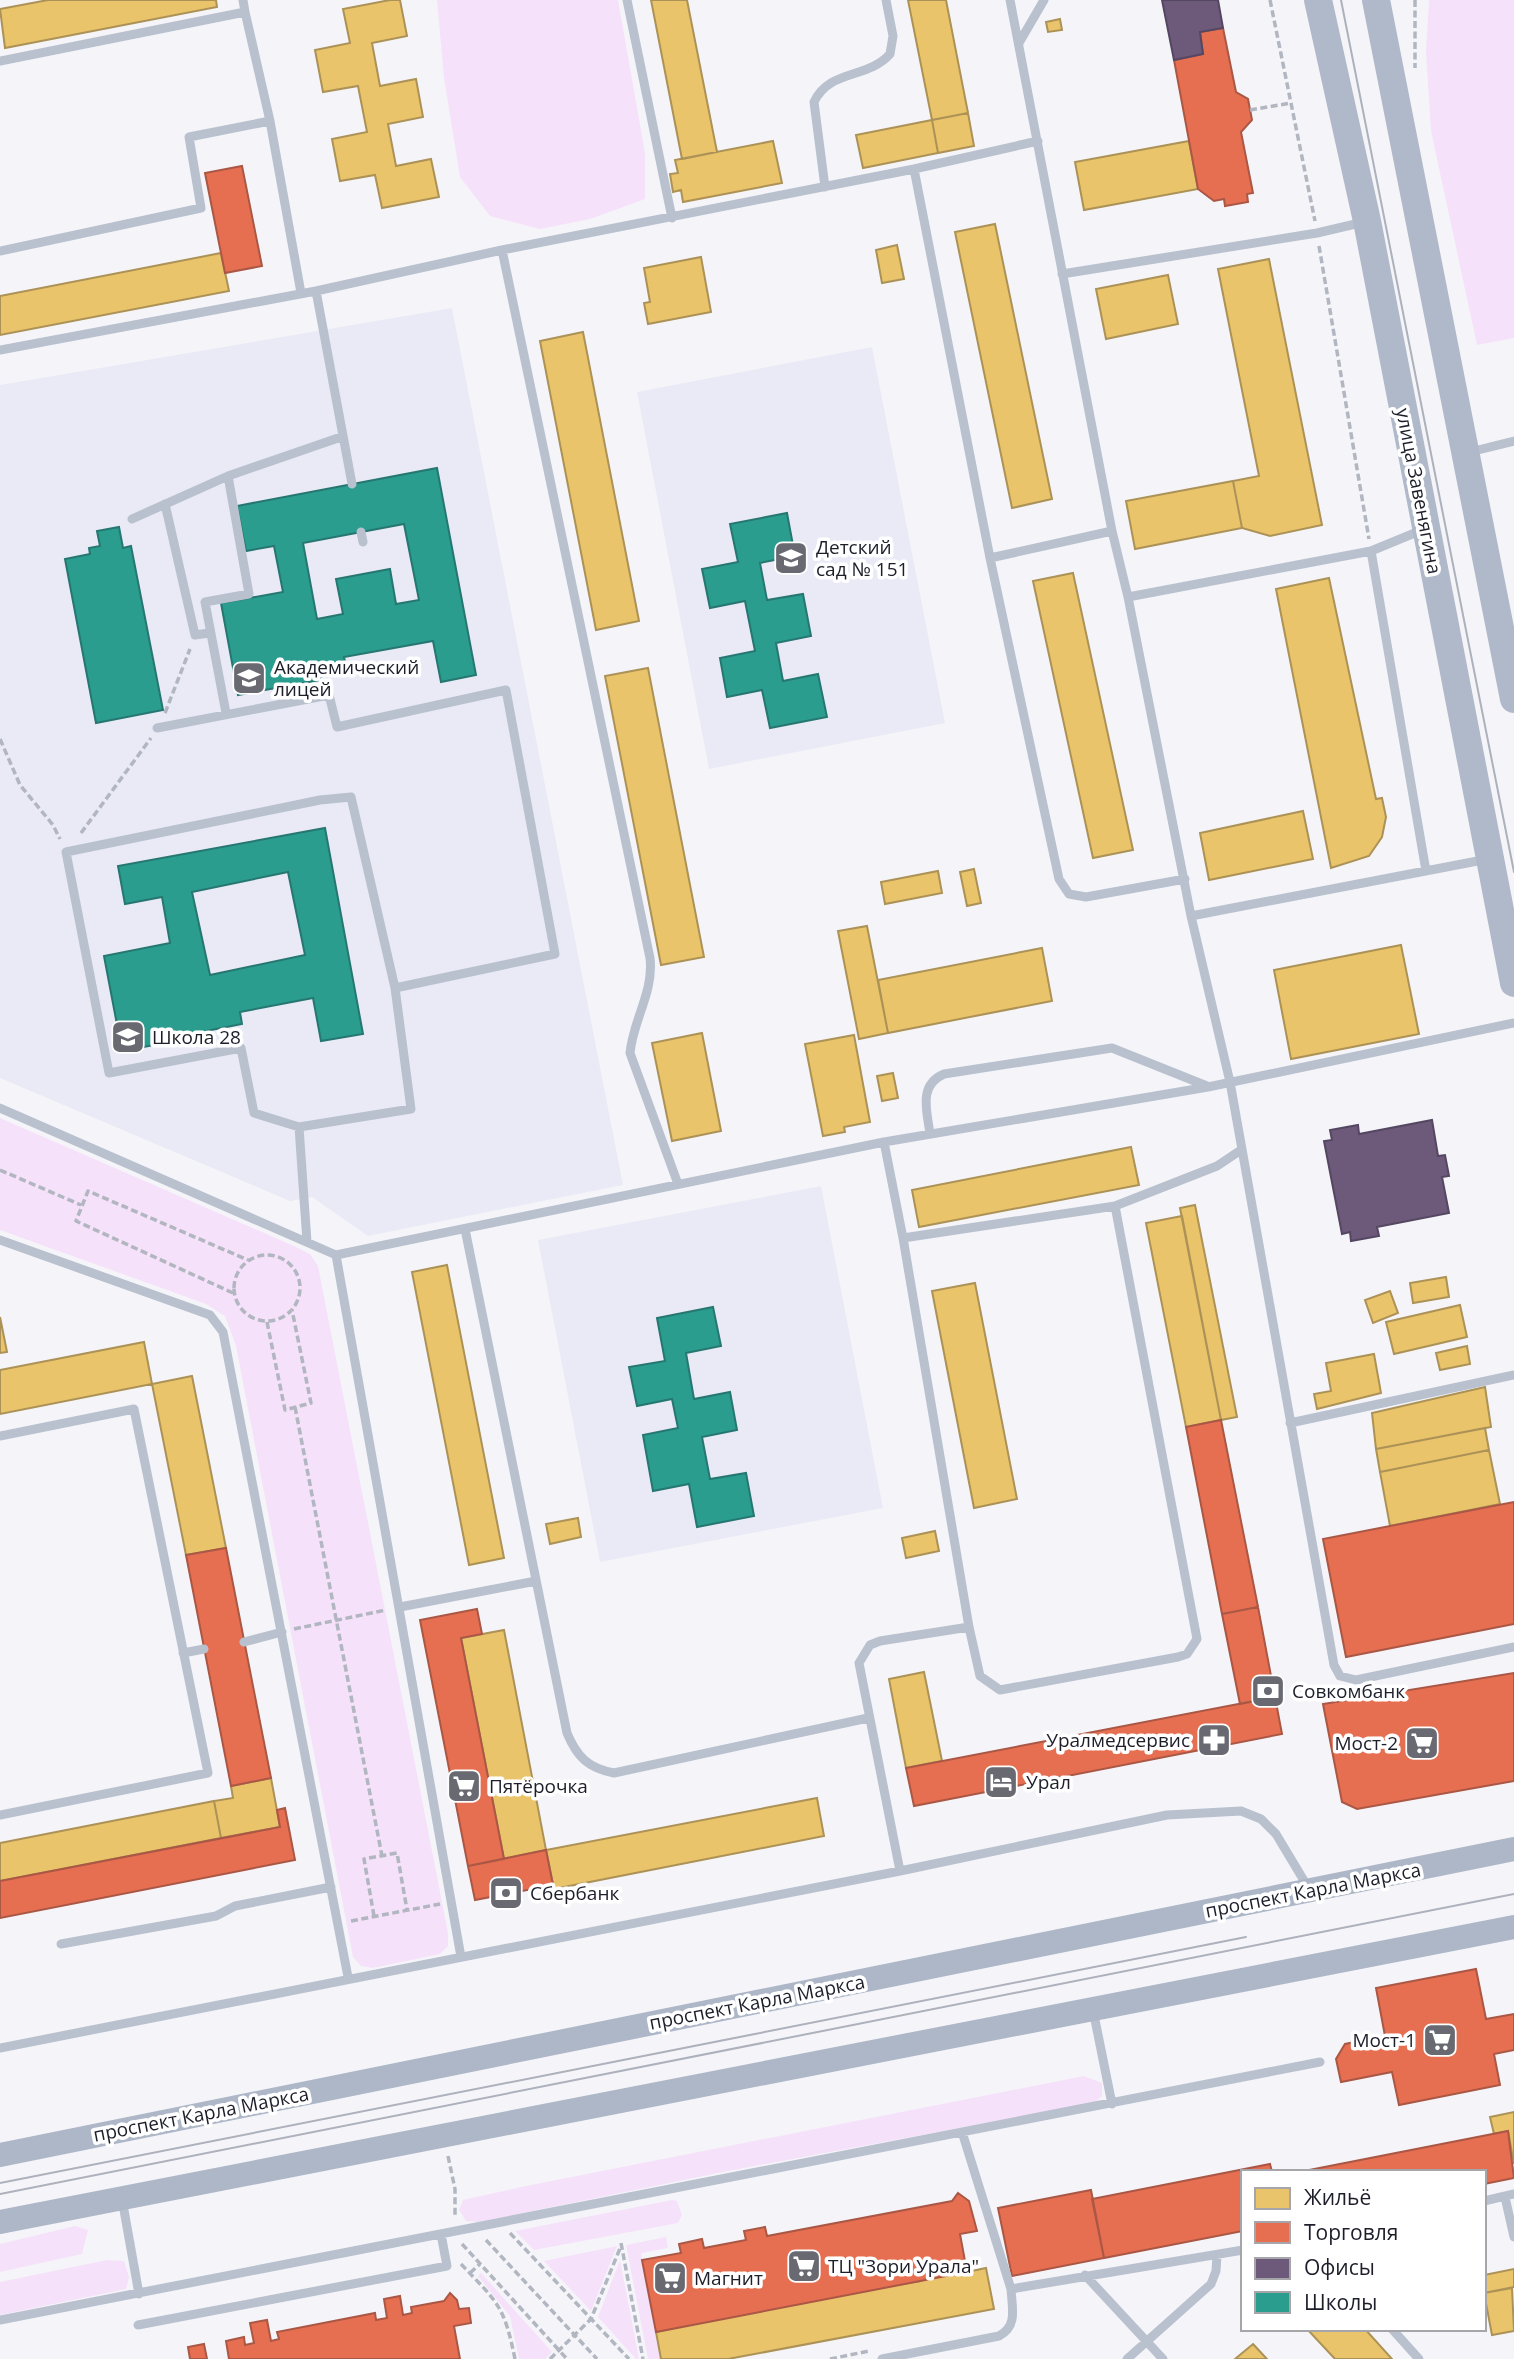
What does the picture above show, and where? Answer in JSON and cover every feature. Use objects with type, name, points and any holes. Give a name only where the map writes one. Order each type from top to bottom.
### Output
[{"type":"main road","name":"улица Завенягина","points":[[1318,0],[1367,221],[1514,983]]},
{"type":"main road","points":[[1376,0],[1514,699]]},
{"type":"main road","name":"проспект Карла Маркса","points":[[0,2155],[1514,1849]]},
{"type":"main road","points":[[0,2222],[1514,1927]]},
{"type":"main road","points":[[1472,1935],[1514,1937]]},
{"type":"lane","points":[[243,0],[270,121],[301,293]]},
{"type":"lane","points":[[627,0],[672,218]]},
{"type":"lane","points":[[825,187],[814,102],[829,82],[875,65],[890,54],[893,36],[886,0]]},
{"type":"lane","points":[[1010,0],[1112,531],[1128,597],[1191,916],[1230,1082],[1334,1665],[1340,1676],[1356,1680],[1514,1647]]},
{"type":"lane","points":[[1018,43],[1044,0]]},
{"type":"lane","points":[[0,61],[244,12]]},
{"type":"lane","points":[[0,251],[201,208],[189,137],[270,121]]},
{"type":"lane","points":[[0,351],[316,291],[502,250],[914,169],[1038,141]]},
{"type":"lane","points":[[914,169],[990,558],[1063,888],[1077,897],[1086,897],[1185,878]]},
{"type":"lane","points":[[1062,274],[1317,233],[1367,221]]},
{"type":"lane","points":[[502,250],[650,958],[650,986],[631,1037],[631,1060],[678,1184]]},
{"type":"lane","points":[[316,291],[352,484]]},
{"type":"lane","points":[[132,519],[228,477],[341,436]]},
{"type":"lane","points":[[1464,453],[1514,441]]},
{"type":"lane","points":[[226,713],[205,602],[249,594],[228,477]]},
{"type":"lane","points":[[165,504],[195,635],[209,632]]},
{"type":"lane","points":[[1128,597],[1371,551],[1426,528]]},
{"type":"lane","points":[[990,558],[1112,531]]},
{"type":"lane","points":[[1371,551],[1426,871]]},
{"type":"lane","points":[[157,728],[329,695],[337,727],[506,690],[555,954],[394,988]]},
{"type":"lane","points":[[351,797],[394,988],[411,1109],[299,1127],[254,1113],[241,1048],[109,1073],[66,852],[320,800],[351,797]]},
{"type":"lane","points":[[1191,916],[1488,859]]},
{"type":"lane","points":[[0,1108],[336,1255],[884,1142],[1209,1087],[1514,1023]]},
{"type":"lane","points":[[930,1134],[926,1100],[930,1083],[944,1074],[1112,1048],[1209,1087]]},
{"type":"lane","points":[[299,1127],[307,1242]]},
{"type":"lane","points":[[884,1142],[903,1238],[969,1627],[980,1676],[1000,1689],[1178,1657],[1187,1654],[1197,1639],[1115,1206]]},
{"type":"lane","points":[[903,1238],[1115,1206],[1217,1166],[1241,1150]]},
{"type":"lane","points":[[465,1228],[567,1733],[575,1751],[597,1770],[614,1773],[868,1718]]},
{"type":"lane","points":[[0,1240],[210,1315],[223,1332],[348,1977]]},
{"type":"lane","points":[[336,1255],[461,1957]]},
{"type":"lane","points":[[1290,1423],[1514,1375]]},
{"type":"lane","points":[[0,1436],[134,1409],[208,1773],[0,1815]]},
{"type":"lane","points":[[400,1607],[536,1581]]},
{"type":"lane","points":[[900,1871],[859,1662],[870,1645],[969,1627]]},
{"type":"lane","points":[[244,1642],[282,1632]]},
{"type":"lane","points":[[183,1653],[204,1649]]},
{"type":"lane","points":[[0,2048],[348,1977],[900,1871],[1167,1815],[1241,1811],[1261,1819],[1276,1834],[1310,1890]]},
{"type":"lane","points":[[61,1944],[216,1916],[235,1906],[331,1887]]},
{"type":"lane","points":[[1093,2009],[1112,2104]]},
{"type":"lane","points":[[0,2320],[1320,2062]]},
{"type":"lane","points":[[882,2359],[999,2336],[1009,2331],[1013,2324],[1011,2289],[962,2132]]},
{"type":"lane","points":[[1486,2201],[1510,2195],[1514,2237]]},
{"type":"lane","points":[[121,2198],[139,2294]]},
{"type":"lane","points":[[138,2325],[447,2266],[441,2234]]},
{"type":"lane","points":[[1011,2289],[1241,2250]]},
{"type":"lane","points":[[1127,2359],[1211,2284],[1216,2271],[1217,2255]]},
{"type":"lane","points":[[1085,2275],[1163,2359]]},
{"type":"lane","points":[[1393,2331],[1419,2359]]},
{"type":"path","points":[[1270,0],[1317,233],[1371,551]]},
{"type":"path","points":[[1250,110],[1291,103]]},
{"type":"path","points":[[0,739],[20,785],[53,825],[66,852],[145,748],[157,728],[195,635]]},
{"type":"path","points":[[0,1170],[81,1205]]},
{"type":"path","points":[[233,1293],[75,1221],[81,1205],[88,1191],[248,1260]]},
{"type":"path","points":[[266,1254],[276,1256],[292,1266],[300,1283],[298,1302],[285,1317],[267,1322],[249,1317],[242,1311],[233,1293],[236,1275],[248,1260],[266,1254]]},
{"type":"path","points":[[267,1322],[285,1410],[311,1403],[292,1310]]},
{"type":"path","points":[[295,1407],[382,1856]]},
{"type":"path","points":[[282,1632],[400,1607]]},
{"type":"path","points":[[374,1916],[364,1859],[397,1853],[407,1910]]},
{"type":"path","points":[[338,1923],[452,1902]]},
{"type":"path","points":[[448,2155],[455,2189],[455,2220]]},
{"type":"path","points":[[508,2230],[629,2359]]},
{"type":"path","points":[[482,2235],[597,2359]]},
{"type":"path","points":[[459,2241],[567,2359]]},
{"type":"path","points":[[443,2245],[500,2305],[507,2318],[516,2359]]},
{"type":"path","points":[[550,2359],[591,2319],[621,2245],[643,2359]]},
{"type":"path","points":[[470,2273],[480,2264]]},
{"type":"shaded area","points":[[437,0],[618,0],[645,153],[645,199],[590,219],[540,229],[490,216],[460,177],[444,78]]},
{"type":"shaded area","points":[[1429,0],[1514,0],[1514,338],[1477,345],[1431,131],[1426,51]]},
{"type":"shaded area","points":[[452,308],[623,1185],[368,1236],[312,1197],[290,1201],[0,1078],[0,385]]},
{"type":"shaded area","name":"Детский сад № 151","points":[[872,347],[945,723],[709,769],[637,392]]},
{"type":"shaded area","points":[[0,1118],[294,1246],[310,1254],[318,1266],[448,1933],[448,1946],[440,1954],[373,1968],[361,1966],[353,1957],[236,1346],[225,1316],[206,1304],[0,1230]]},
{"type":"shaded area","points":[[821,1186],[883,1508],[600,1562],[538,1240]]},
{"type":"shaded area","points":[[1084,2076],[1102,2083],[1102,2096],[1094,2103],[728,2171],[479,2222],[466,2221],[459,2210],[463,2200],[521,2187]]},
{"type":"shaded area","points":[[677,2201],[682,2215],[678,2223],[534,2250],[515,2231]]},
{"type":"shaded area","points":[[75,2226],[88,2230],[82,2254],[0,2272],[0,2244]]},
{"type":"shaded area","points":[[666,2237],[668,2248],[641,2253],[661,2359],[648,2359],[626,2245]]},
{"type":"shaded area","points":[[617,2246],[591,2311],[544,2261]]},
{"type":"shaded area","points":[[107,2260],[124,2261],[129,2277],[126,2289],[0,2315],[0,2282]]},
{"type":"shaded area","points":[[620,2260],[639,2359],[636,2359],[598,2317]]},
{"type":"shaded area","points":[[481,2273],[552,2352],[545,2359],[519,2359],[510,2316],[478,2276]]},
{"type":"building: Жильё","points":[[48,0],[216,0],[217,7],[5,48],[0,9]]},
{"type":"building: Жильё","points":[[400,0],[407,36],[372,43],[380,86],[416,79],[423,117],[388,124],[396,166],[431,159],[439,197],[382,208],[375,175],[340,181],[332,139],[367,132],[358,86],[323,92],[315,50],[350,43],[343,9]]},
{"type":"building: Жильё","points":[[651,0],[687,0],[717,152],[682,159]]},
{"type":"building: Жильё","points":[[908,0],[946,0],[968,113],[932,120]]},
{"type":"building: Жильё","points":[[1060,19],[1062,30],[1048,32],[1046,22]]},
{"type":"building: Жильё","points":[[968,113],[974,146],[938,153],[932,120]]},
{"type":"building: Жильё","points":[[932,120],[938,153],[863,168],[856,135]]},
{"type":"building: Жильё","points":[[773,141],[782,183],[683,202],[681,190],[673,192],[670,174],[678,173],[675,160]]},
{"type":"building: Жильё","points":[[1189,141],[1198,189],[1084,210],[1075,162]]},
{"type":"building: Жильё","points":[[995,224],[1052,499],[1012,508],[955,232]]},
{"type":"building: Жильё","points":[[897,245],[904,279],[882,283],[876,250]]},
{"type":"building: Жильё","points":[[221,253],[229,291],[0,335],[0,296]]},
{"type":"building: Жильё","points":[[701,257],[711,312],[648,324],[644,303],[650,302],[644,268]]},
{"type":"building: Жильё","points":[[1269,259],[1322,525],[1270,536],[1242,528],[1233,481],[1259,476],[1218,269]]},
{"type":"building: Жильё","points":[[1168,275],[1178,324],[1106,339],[1096,289]]},
{"type":"building: Жильё","points":[[583,332],[639,621],[596,630],[540,341]]},
{"type":"building: Жильё","points":[[1233,481],[1242,528],[1135,549],[1126,501]]},
{"type":"building: Жильё","points":[[1073,573],[1133,850],[1093,858],[1033,581]]},
{"type":"building: Жильё","points":[[1329,578],[1376,799],[1382,798],[1386,817],[1382,837],[1369,856],[1331,868],[1276,589]]},
{"type":"building: Жильё","points":[[648,668],[704,957],[661,965],[605,676]]},
{"type":"building: Жильё","points":[[1303,811],[1313,859],[1209,880],[1200,833]]},
{"type":"building: Жильё","points":[[974,869],[981,903],[967,906],[960,872]]},
{"type":"building: Жильё","points":[[938,871],[942,893],[885,904],[881,882]]},
{"type":"building: Жильё","points":[[867,926],[888,1033],[859,1039],[838,931]]},
{"type":"building: Жильё","points":[[1401,945],[1419,1034],[1291,1059],[1274,970]]},
{"type":"building: Жильё","points":[[1042,948],[1052,1001],[888,1033],[878,980]]},
{"type":"building: Жильё","points":[[702,1033],[721,1131],[672,1141],[652,1043]]},
{"type":"building: Жильё","points":[[854,1035],[870,1122],[844,1127],[845,1132],[823,1136],[805,1044]]},
{"type":"building: Жильё","points":[[893,1073],[898,1098],[882,1101],[877,1076]]},
{"type":"building: Жильё","points":[[1131,1147],[1139,1185],[919,1227],[912,1190]]},
{"type":"building: Жильё","points":[[1195,1205],[1237,1417],[1221,1420],[1180,1208]]},
{"type":"building: Жильё","points":[[1182,1216],[1221,1420],[1186,1427],[1146,1223]]},
{"type":"building: Жильё","points":[[447,1265],[504,1558],[469,1565],[412,1272]]},
{"type":"building: Жильё","points":[[1446,1277],[1449,1297],[1413,1303],[1410,1283]]},
{"type":"building: Жильё","points":[[975,1283],[1017,1499],[974,1508],[932,1291]]},
{"type":"building: Жильё","points":[[1390,1291],[1398,1313],[1373,1323],[1365,1300]]},
{"type":"building: Жильё","points":[[1460,1305],[1467,1337],[1394,1354],[1386,1322]]},
{"type":"building: Жильё","points":[[0,1317],[7,1352],[0,1353]]},
{"type":"building: Жильё","points":[[144,1342],[152,1384],[0,1414],[0,1370]]},
{"type":"building: Жильё","points":[[1467,1346],[1470,1364],[1440,1370],[1436,1353]]},
{"type":"building: Жильё","points":[[1374,1354],[1381,1393],[1317,1409],[1314,1394],[1331,1391],[1326,1363]]},
{"type":"building: Жильё","points":[[192,1376],[226,1548],[186,1555],[152,1384]]},
{"type":"building: Жильё","points":[[1485,1387],[1491,1427],[1376,1449],[1372,1413]]},
{"type":"building: Жильё","points":[[1485,1428],[1489,1450],[1380,1472],[1376,1449]]},
{"type":"building: Жильё","points":[[1489,1450],[1500,1504],[1390,1526],[1380,1472]]},
{"type":"building: Жильё","points":[[578,1518],[581,1537],[550,1544],[546,1524]]},
{"type":"building: Жильё","points":[[935,1531],[939,1551],[906,1558],[902,1538]]},
{"type":"building: Жильё","points":[[504,1630],[546,1850],[504,1859],[461,1638]]},
{"type":"building: Жильё","points":[[924,1672],[942,1761],[906,1768],[889,1679]]},
{"type":"building: Жильё","points":[[271,1778],[280,1827],[221,1838],[214,1801],[233,1798],[231,1786]]},
{"type":"building: Жильё","points":[[817,1798],[824,1836],[554,1889],[546,1850]]},
{"type":"building: Жильё","points":[[214,1801],[221,1838],[0,1881],[0,1843]]},
{"type":"building: Жильё","points":[[1514,2112],[1514,2164],[1508,2131],[1494,2134],[1490,2117]]},
{"type":"building: Жильё","points":[[966,2268],[967,2272],[986,2268],[994,2309],[728,2359],[661,2359],[656,2332],[673,2328],[672,2324],[720,2315],[720,2318],[802,2300],[803,2303],[884,2284],[885,2287],[921,2281],[920,2277]]},
{"type":"building: Жильё","points":[[1514,2269],[1514,2287],[1486,2293],[1486,2275]]},
{"type":"building: Жильё","points":[[1512,2288],[1514,2331],[1492,2335],[1486,2293]]},
{"type":"building: Жильё","points":[[1309,2331],[1367,2331],[1392,2359],[1335,2359]]},
{"type":"building: Жильё","points":[[1253,2344],[1267,2359],[1235,2359]]},
{"type":"building: Торговля","points":[[1223,28],[1236,92],[1248,99],[1252,120],[1241,132],[1253,193],[1247,194],[1248,202],[1225,206],[1224,199],[1214,201],[1198,189],[1174,60],[1203,54],[1200,32]]},
{"type":"building: Торговля","points":[[242,166],[262,266],[225,273],[205,173]]},
{"type":"building: Торговля","points":[[1221,1420],[1258,1607],[1222,1614],[1186,1427]]},
{"type":"building: Торговля","points":[[1514,1502],[1514,1624],[1346,1657],[1323,1539]]},
{"type":"building: Торговля","points":[[226,1548],[271,1778],[231,1786],[186,1555]]},
{"type":"building: Торговля","points":[[1258,1607],[1275,1697],[1240,1704],[1222,1614]]},
{"type":"building: Торговля","points":[[477,1609],[482,1634],[461,1638],[504,1859],[468,1866],[420,1620]]},
{"type":"building: Торговля","name":"Мост-2","points":[[1514,1673],[1514,1781],[1357,1809],[1342,1802],[1323,1704]]},
{"type":"building: Торговля","points":[[1275,1697],[1282,1734],[914,1806],[906,1768]]},
{"type":"building: Торговля","points":[[285,1808],[295,1860],[0,1918],[0,1881],[280,1827],[277,1810]]},
{"type":"building: Торговля","points":[[546,1850],[553,1885],[475,1900],[468,1866]]},
{"type":"building: Торговля","name":"Мост-1","points":[[1476,1969],[1486,2019],[1514,2014],[1514,2050],[1494,2054],[1500,2085],[1399,2105],[1392,2072],[1341,2082],[1336,2059],[1345,2044],[1385,2036],[1376,1988]]},
{"type":"building: Торговля","points":[[1508,2131],[1514,2178],[1486,2184],[1486,2170],[1309,2170]]},
{"type":"building: Торговля","points":[[1270,2164],[1272,2170],[1241,2170],[1241,2231],[1104,2258],[1092,2199]]},
{"type":"building: Торговля","points":[[1091,2190],[1104,2258],[1012,2276],[998,2208]]},
{"type":"building: Торговля","name":"ТЦ \"Зори Урала\"","points":[[958,2193],[969,2201],[977,2231],[960,2234],[967,2272],[656,2332],[642,2260],[681,2253],[679,2244],[702,2239],[704,2248],[746,2240],[744,2231],[765,2227],[767,2236],[952,2201]]},
{"type":"building: Торговля","points":[[450,2293],[457,2300],[459,2309],[469,2308],[471,2323],[454,2326],[460,2359],[229,2359],[226,2341],[244,2337],[245,2345],[254,2343],[250,2323],[267,2320],[271,2341],[279,2339],[277,2332],[375,2313],[376,2320],[387,2318],[384,2299],[400,2296],[403,2315],[412,2313],[411,2307],[444,2301]]},
{"type":"building: Торговля","points":[[204,2344],[207,2359],[190,2359],[188,2347]]},
{"type":"building: Офисы","points":[[1162,0],[1218,0],[1223,28],[1200,32],[1203,54],[1174,60]]},
{"type":"building: Офисы","points":[[1432,1120],[1438,1156],[1445,1155],[1449,1176],[1442,1177],[1449,1213],[1377,1227],[1379,1236],[1351,1241],[1350,1232],[1342,1234],[1324,1141],[1332,1140],[1330,1130],[1358,1125],[1359,1134]]},
{"type":"building: Школы","points":[[437,468],[476,675],[441,682],[433,641],[344,657],[347,671],[319,677],[320,680],[238,695],[221,603],[283,592],[274,546],[246,551],[237,506]],"holes":[[[404,524],[419,600],[396,604],[390,569],[336,579],[343,614],[317,619],[303,543]]]},
{"type":"building: Школы","points":[[787,513],[795,556],[760,563],[767,600],[803,594],[811,636],[776,643],[783,681],[818,674],[827,717],[770,728],[762,690],[727,697],[720,658],[755,651],[745,601],[710,608],[702,569],[738,562],[730,524]]},
{"type":"building: Школы","points":[[119,527],[123,548],[131,546],[163,710],[96,723],[65,559],[90,554],[89,548],[100,546],[97,531]]},
{"type":"building: Школы","points":[[325,828],[363,1034],[321,1041],[313,998],[240,1012],[242,1024],[206,1031],[207,1035],[122,1051],[104,956],[170,943],[162,897],[125,904],[118,866]],"holes":[[[288,872],[305,955],[210,975],[192,892]]]},
{"type":"building: Школы","points":[[713,1307],[721,1346],[686,1353],[694,1399],[730,1392],[737,1430],[702,1437],[710,1479],[746,1473],[754,1516],[697,1527],[689,1484],[653,1491],[643,1435],[678,1428],[672,1399],[637,1406],[629,1367],[665,1361],[657,1318]]},
{"type":"tram line","points":[[1341,0],[1514,872]]},
{"type":"tram line","points":[[0,2194],[1514,1894]]},
{"type":"tram line","points":[[0,2183],[1246,1937]]},
{"type":"place","name":"Детский сад № 151","points":[[791,558]]},
{"type":"place","name":"Академический лицей","points":[[249,678]]},
{"type":"place","name":"Школа 28","points":[[128,1037]]},
{"type":"place","name":"Совкомбанк","points":[[1268,1691]]},
{"type":"place","name":"Уралмедсервис","points":[[1214,1740]]},
{"type":"place","name":"Мост-2","points":[[1422,1743]]},
{"type":"place","name":"Урал","points":[[1001,1782]]},
{"type":"place","name":"Пятёрочка","points":[[464,1786]]},
{"type":"place","name":"Сбербанк","points":[[506,1893]]},
{"type":"place","name":"Мост-1","points":[[1440,2040]]},
{"type":"place","name":"ТЦ \"Зори Урала\"","points":[[804,2266]]},
{"type":"place","name":"Магнит","points":[[670,2278]]}]
